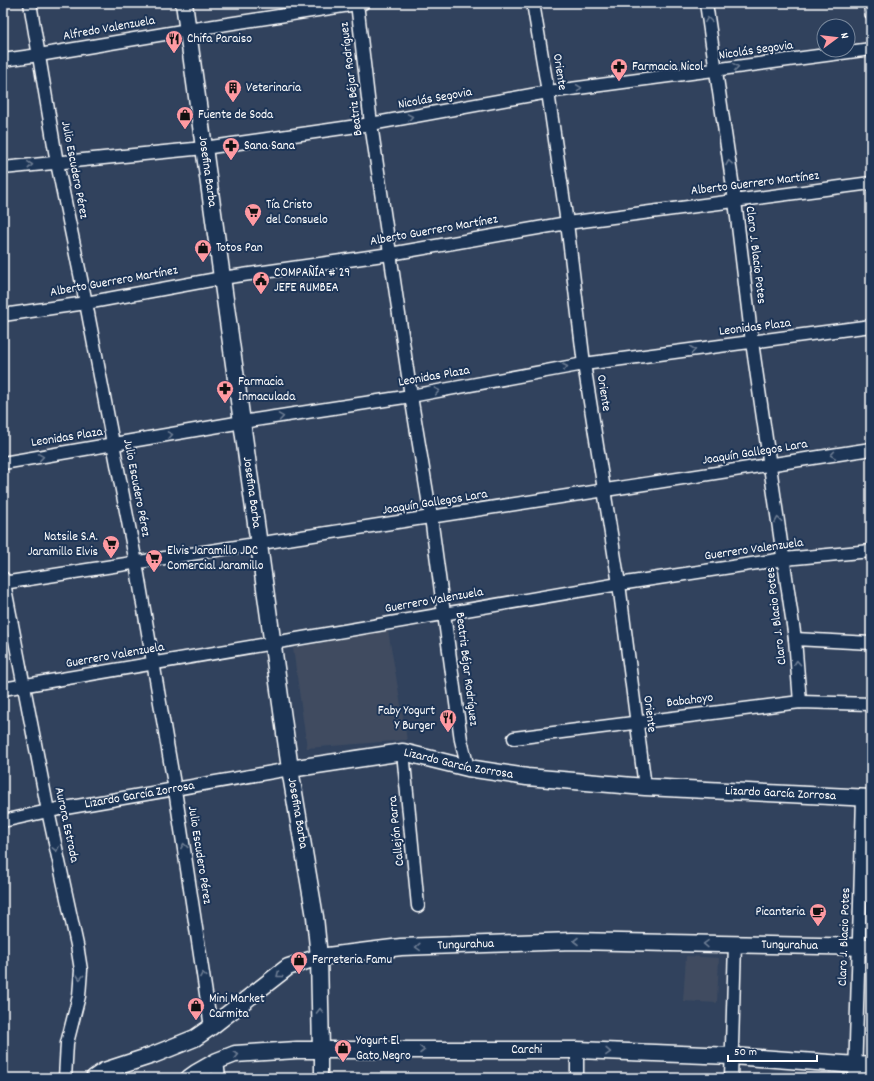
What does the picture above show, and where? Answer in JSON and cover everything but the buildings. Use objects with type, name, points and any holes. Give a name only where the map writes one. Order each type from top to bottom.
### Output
[{"type":"street","name":"Julio Escudero Pérez","points":[[30,3],[57,163],[86,303],[136,563],[175,790],[211,1027]]},
{"type":"street","name":"Josefina Barba","points":[[184,3],[290,769],[316,917],[319,957],[322,1078]]},
{"type":"street","name":"Alfredo Valenzuela","points":[[3,60],[359,3]]},
{"type":"street","name":"Beatriz Béjar Rodríguez","points":[[359,3],[371,124],[411,396],[431,517],[461,740],[468,768]]},
{"type":"street","name":"Oriente","points":[[533,3],[548,92],[584,364],[619,584],[645,787]]},
{"type":"street","name":"Claro J. Blacio Potes","points":[[706,3],[752,342],[795,638],[800,702]]},
{"type":"street","points":[[870,3],[871,13]]},
{"type":"street","name":"Nicolás Segovia","points":[[3,168],[204,148],[371,124],[548,92],[871,49]]},
{"type":"street","name":"Alberto Guerrero Martínez","points":[[3,315],[86,303],[222,278],[390,254],[566,223],[871,183]]},
{"type":"street","name":"Leonidas Plaza","points":[[3,463],[242,422],[411,396],[584,364],[871,326]]},
{"type":"street","name":"Joaquín Gallegos Lara","points":[[3,582],[136,563],[871,449]]},
{"type":"street","name":"Guerrero Valenzuela","points":[[3,689],[619,584],[784,559],[871,551]]},
{"type":"street","name":"Aurora Estrada","points":[[3,582],[48,811],[78,945],[81,970],[79,996],[67,1043],[65,1078]]},
{"type":"street","points":[[795,638],[871,643]]},
{"type":"street","name":"Babahoyo","points":[[514,738],[800,702],[871,704]]},
{"type":"street","name":"Lizardo García Zorrosa","points":[[3,821],[48,811],[290,769],[403,752],[468,768],[527,777],[645,787],[867,798]]},
{"type":"street","name":"Callejón Parra","points":[[403,752],[418,906]]},
{"type":"street","name":"Claro J. Blacio Potes","points":[[855,1072],[865,947],[867,798]]},
{"type":"street","name":"Tungurahua","points":[[94,1078],[104,1071],[153,1055],[189,1041],[211,1027],[288,967],[319,957],[401,947],[564,941],[865,947]]},
{"type":"street","points":[[731,1078],[736,944]]},
{"type":"street","name":"Carchi","points":[[189,1078],[217,1061],[235,1054],[266,1051],[321,1050],[577,1050],[732,1056],[855,1072],[871,1066]]},
{"type":"street","points":[[577,1050],[577,1078]]},
{"type":"street","points":[[217,1061],[219,1078]]},
{"type":"shaded area","points":[[388,630],[407,740],[307,748],[293,648]]},
{"type":"shaded area","points":[[686,956],[719,958],[717,1003],[683,1001]]},
{"type":"place","name":"Chifa Paraiso","points":[[174,54]]},
{"type":"place","name":"Farmacia Nicol","points":[[619,82]]},
{"type":"place","name":"Veterinaria","points":[[233,103]]},
{"type":"place","name":"Fuente de Soda","points":[[185,130]]},
{"type":"place","name":"Sana Sana","points":[[231,161]]},
{"type":"place","name":"Tía Cristo del Consuelo","points":[[253,227]]},
{"type":"place","name":"Totos Pan","points":[[203,263]]},
{"type":"place","name":"COMPAÑÍA # 29 JEFE RUMBEA","points":[[261,295]]},
{"type":"place","name":"Farmacia Inmaculada","points":[[225,404]]},
{"type":"place","name":"Natsile S.A. Jaramillo Elvis","points":[[111,559]]},
{"type":"place","name":"Elvis Jaramillo JDC Comercial Jaramillo","points":[[154,573]]},
{"type":"place","name":"Faby Yogurt Y Burger","points":[[448,733]]},
{"type":"place","name":"Picanteria","points":[[818,927]]},
{"type":"place","name":"Ferreteria Famu","points":[[299,975]]},
{"type":"place","name":"Mini Market Carmita","points":[[196,1021]]},
{"type":"place","name":"Yogurt El Gato Negro","points":[[343,1063]]}]
